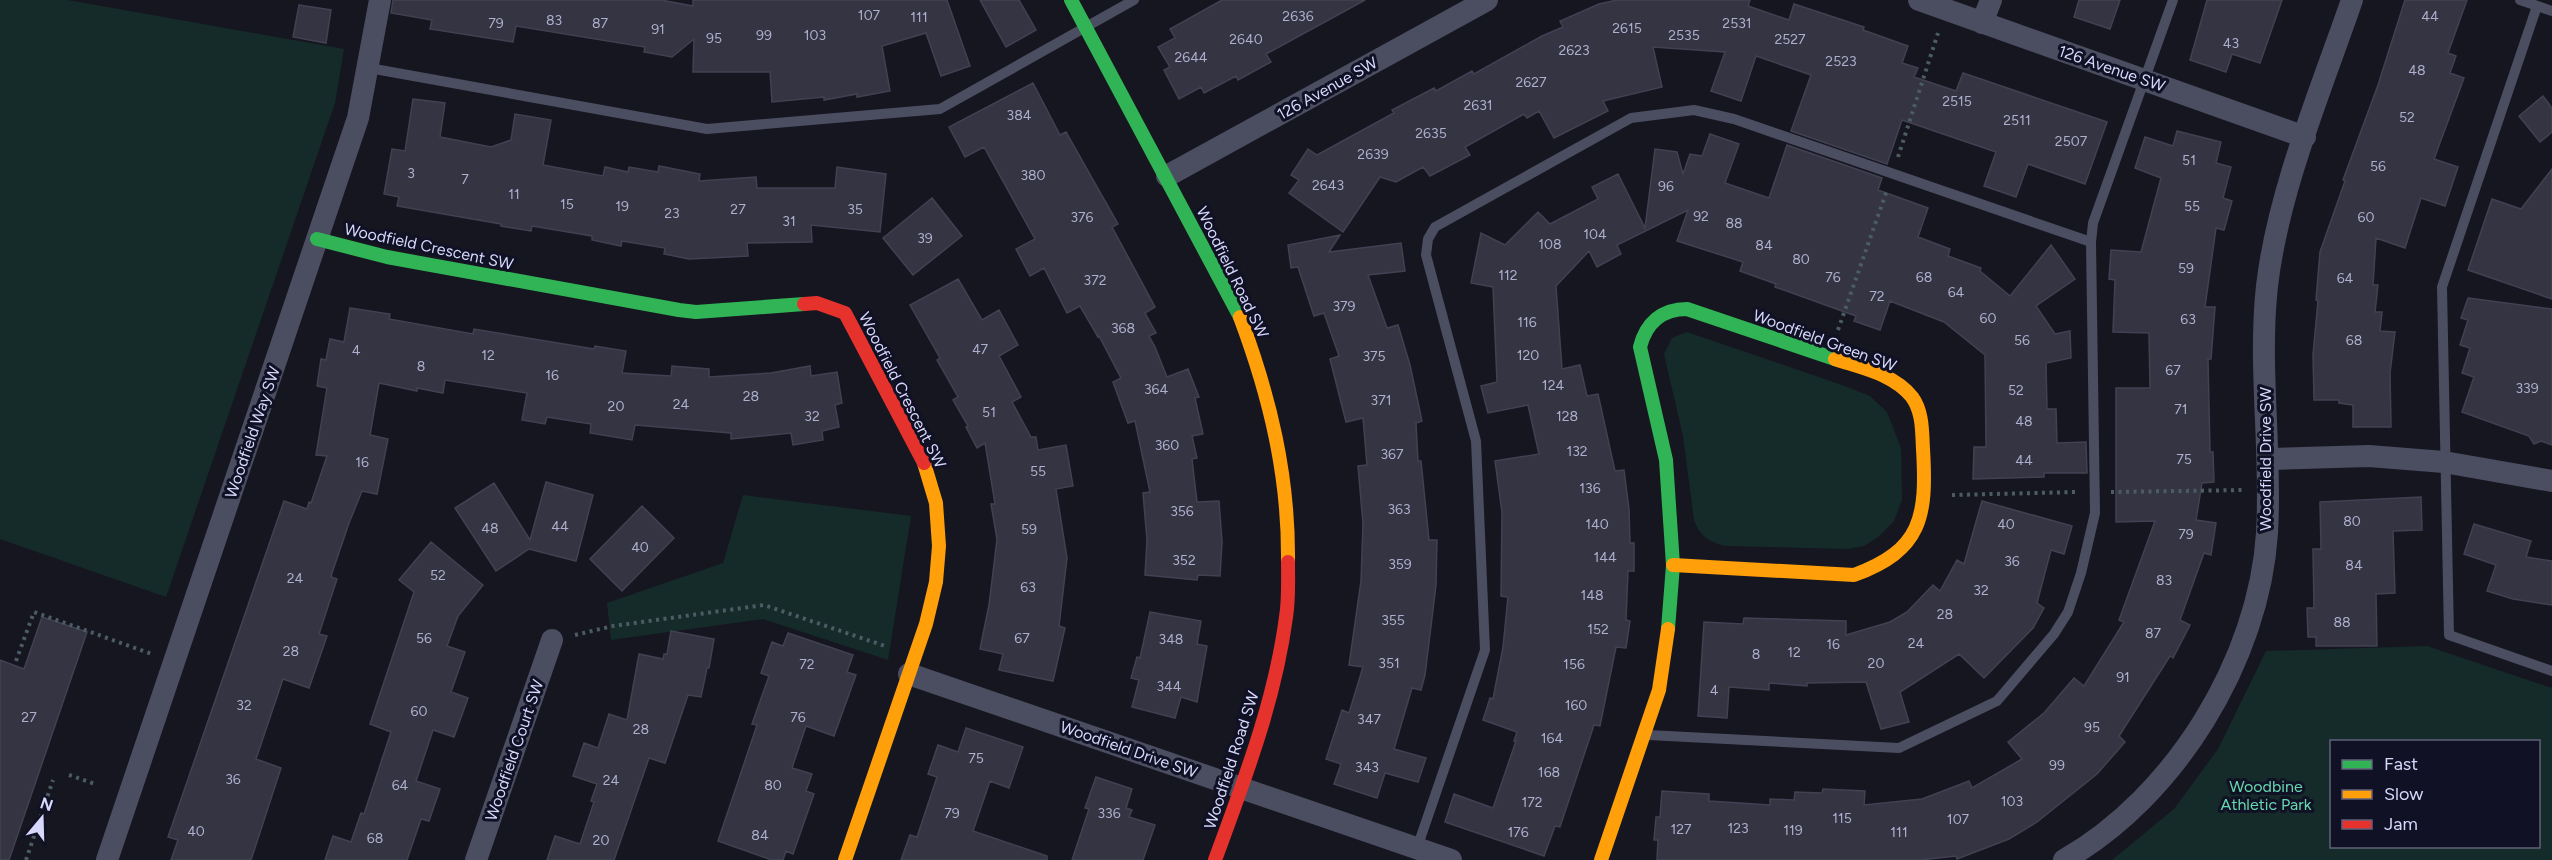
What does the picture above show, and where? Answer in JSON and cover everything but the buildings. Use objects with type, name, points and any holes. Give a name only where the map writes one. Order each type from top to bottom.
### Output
[{"type":"street","name":"Woodfield Way SW","points":[[107,860],[358,118],[380,0]]},
{"type":"street","name":"Woodfield Road SW","points":[[1071,0],[1240,316],[1256,358],[1276,430],[1287,496],[1289,555],[1286,617],[1264,713],[1241,788],[1215,860]]},
{"type":"street","name":"126 Avenue SW","points":[[1167,176],[1487,0]]},
{"type":"street","name":"126 Avenue SW","points":[[1919,0],[2305,137]]},
{"type":"street","points":[[1982,23],[1991,0]]},
{"type":"street","name":"Woodfield Drive SW","points":[[2064,860],[2102,833],[2155,785],[2194,735],[2217,699],[2242,640],[2260,578],[2266,536],[2268,459],[2264,351],[2268,284],[2284,199],[2352,0]]},
{"type":"street","name":"Woodfield Crescent SW","points":[[317,239],[387,257],[679,310],[696,312],[816,303],[845,313],[923,460],[936,503],[939,546],[936,582],[926,624],[845,860]]},
{"type":"street","name":"Woodfield Green SW","points":[[1601,860],[1659,690],[1670,613],[1673,566],[1666,460],[1640,347],[1643,335],[1657,317],[1675,309],[1693,311],[1891,378],[1917,403],[1922,415],[1925,495],[1920,521],[1908,543],[1878,568],[1854,574],[1673,566]]},
{"type":"street","points":[[2268,459],[2369,456],[2444,462],[2552,481]]},
{"type":"street","name":"Woodfield Court SW","points":[[476,860],[552,640]]},
{"type":"street","name":"Woodfield Drive SW","points":[[909,674],[1451,860]]},
{"type":"lane","points":[[369,68],[707,129],[940,110],[1134,0]]},
{"type":"lane","points":[[1645,735],[1899,748],[1997,701],[2054,634],[2068,612],[2081,573],[2095,513],[2091,242],[2093,223],[2146,80],[2172,0]]},
{"type":"lane","points":[[2520,0],[2552,11]]},
{"type":"lane","points":[[2537,6],[2442,287],[2444,462],[2449,635],[2552,670]]},
{"type":"lane","points":[[1417,848],[1485,650],[1476,441],[1425,255],[1428,239],[1435,227],[1631,118],[1694,110],[1734,119],[2091,242]]},
{"type":"path","points":[[552,640],[613,626],[764,605],[894,650]]},
{"type":"path","points":[[16,662],[34,612],[153,654]]},
{"type":"path","points":[[69,775],[95,784]]},
{"type":"path","points":[[26,860],[53,780]]},
{"type":"green space","points":[[0,0],[68,0],[344,49],[335,103],[166,597],[0,539]]},
{"type":"green space","points":[[1687,332],[1870,396],[1887,412],[1901,448],[1902,500],[1894,521],[1878,537],[1864,546],[1848,549],[1724,546],[1705,537],[1694,520],[1683,436],[1664,354],[1672,338]]},
{"type":"green space","points":[[743,495],[911,516],[888,660],[763,619],[611,640],[607,603],[723,563]]},
{"type":"green space","name":"Woodbine Athletic Park","points":[[2427,646],[2552,688],[2552,860],[2112,860],[2174,809],[2218,749],[2266,651]]},
{"type":"traffic: fast","points":[[1071,0],[1240,317]]},
{"type":"traffic: fast","points":[[317,239],[387,257],[679,310],[696,312],[804,304]]},
{"type":"traffic: fast","points":[[1668,629],[1673,565],[1666,460],[1640,347],[1646,331],[1656,319],[1663,315],[1687,309],[1835,359]]},
{"type":"traffic: slow","points":[[1240,317],[1251,347],[1276,437],[1285,499],[1288,562]]},
{"type":"traffic: slow","points":[[1673,565],[1854,575],[1877,565],[1907,542],[1916,528],[1923,494],[1921,422],[1916,403],[1905,389],[1887,377],[1835,359]]},
{"type":"traffic: slow","points":[[845,860],[926,624],[936,582],[939,546],[936,503],[924,463]]},
{"type":"traffic: slow","points":[[1601,860],[1659,690],[1668,629]]},
{"type":"traffic: jam","points":[[804,304],[817,303],[845,313],[924,463]]},
{"type":"traffic: jam","points":[[1215,860],[1257,740],[1274,679],[1287,610],[1288,562]]}]
